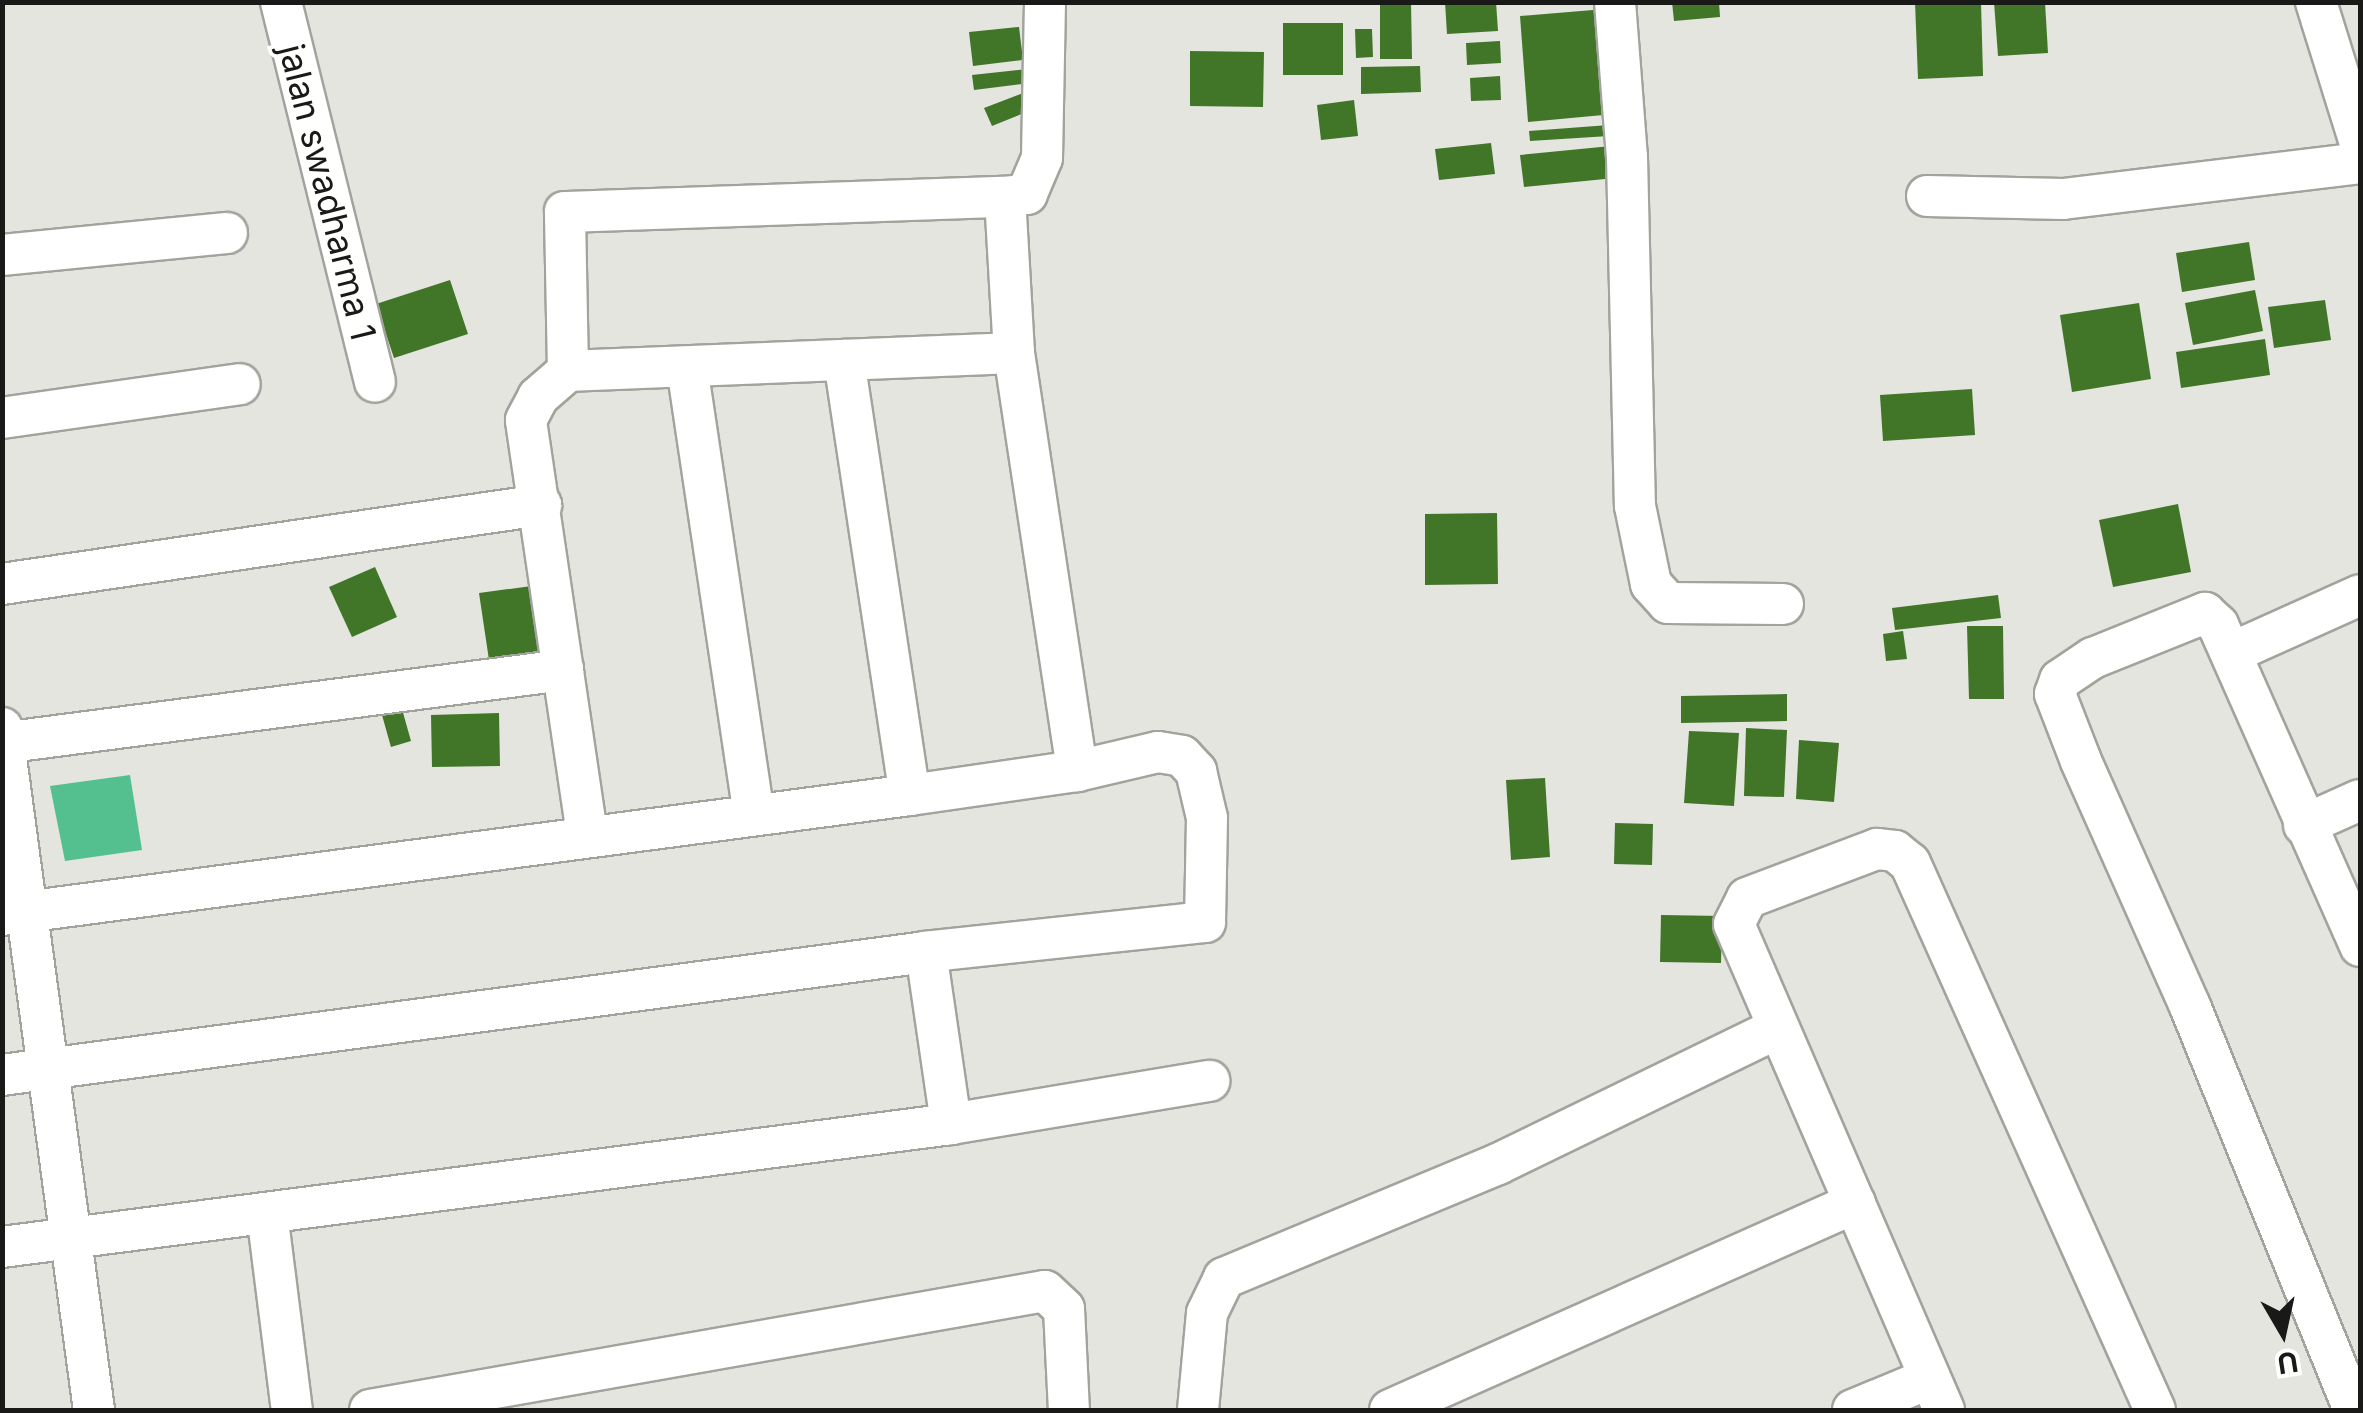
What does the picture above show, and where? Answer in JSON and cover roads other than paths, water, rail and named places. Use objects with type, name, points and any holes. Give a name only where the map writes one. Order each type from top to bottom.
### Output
[{"type":"street","name":"jalan swadharma 1","points":[[281,2],[375,382]]},
{"type":"street","points":[[568,371],[565,212],[1028,194],[1042,158],[1045,2]]},
{"type":"street","points":[[1615,2],[1626,158],[1635,506],[1651,584],[1668,603],[1783,604]]},
{"type":"street","points":[[2316,2],[2360,143]]},
{"type":"street","points":[[1927,196],[2064,199],[2360,163]]},
{"type":"street","points":[[1005,197],[1014,353],[1077,772]]},
{"type":"street","points":[[2,256],[227,233]]},
{"type":"street","points":[[587,834],[526,420],[538,397],[568,371],[1014,353]]},
{"type":"street","points":[[844,360],[910,795]]},
{"type":"street","points":[[687,367],[753,811]]},
{"type":"street","points":[[2,418],[240,384]]},
{"type":"street","points":[[2,584],[540,505]]},
{"type":"street","points":[[2231,654],[2360,595]]},
{"type":"street","points":[[2354,1410],[2055,694],[2060,680],[2093,658],[2193,614],[2206,612],[2218,625],[2360,946]]},
{"type":"street","points":[[94,1410],[48,1070],[15,913],[3,738],[563,670]]},
{"type":"street","points":[[2,1075],[926,952],[1205,922],[1207,818],[1196,771],[1182,756],[1158,752],[1077,772],[753,811],[15,913]]},
{"type":"street","points":[[2304,824],[2360,800]]},
{"type":"street","points":[[1853,1410],[1936,1395],[1739,940],[1738,909],[1746,898],[1858,856],[1895,851],[1910,863],[2155,1410]]},
{"type":"street","points":[[926,952],[951,1124]]},
{"type":"street","points":[[1198,1410],[1207,1313],[1224,1278],[1498,1164],[1776,1029]]},
{"type":"street","points":[[2,1247],[951,1124],[1210,1081]]},
{"type":"street","points":[[1390,1410],[1855,1202]]},
{"type":"street","points":[[267,1214],[292,1410]]},
{"type":"street","points":[[370,1410],[1045,1291],[1064,1310],[1069,1410]]}]
